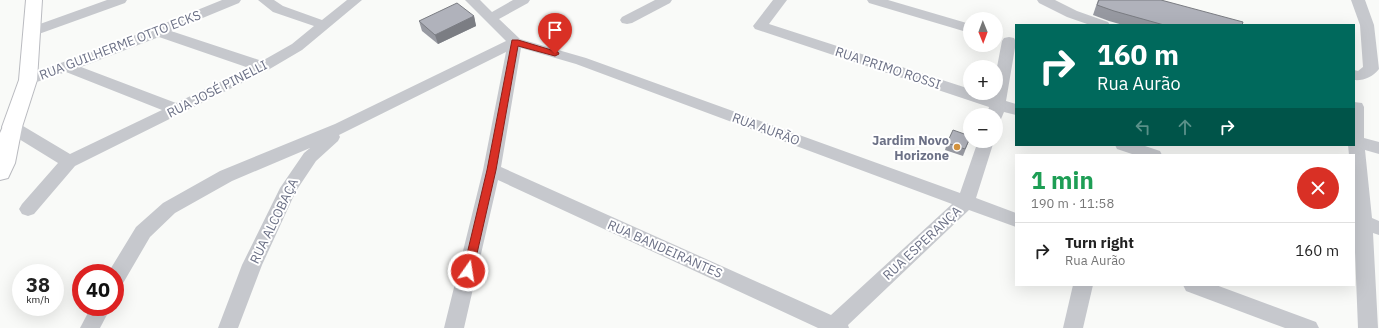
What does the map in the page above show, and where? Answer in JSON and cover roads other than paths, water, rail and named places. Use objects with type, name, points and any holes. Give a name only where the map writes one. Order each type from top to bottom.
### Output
[{"type":"highway","points":[[0,172],[4,163],[12,127]]},
{"type":"main road","points":[[12,127],[28,80],[34,0]]},
{"type":"street","points":[[31,32],[120,0]]},
{"type":"street","name":"RUA GUILHERME OTTO ECKS","points":[[28,80],[67,68],[159,32],[234,0]]},
{"type":"street","points":[[266,0],[278,9],[322,25]]},
{"type":"street","name":"RUA JOSÉ PINELLI","points":[[69,162],[263,66],[297,47],[322,25],[355,0]]},
{"type":"street","points":[[472,0],[515,42]]},
{"type":"street","points":[[491,18],[523,0]]},
{"type":"street","points":[[626,20],[665,0]]},
{"type":"street","name":"RUA PRIMO ROSSI","points":[[780,0],[760,26],[990,108]]},
{"type":"street","points":[[874,0],[963,27]]},
{"type":"street","points":[[1044,0],[1072,14],[1100,24]]},
{"type":"street","points":[[1355,75],[1360,76],[1371,69],[1367,26],[1358,0]]},
{"type":"street","points":[[159,32],[263,66]]},
{"type":"street","points":[[996,108],[1007,40]]},
{"type":"street","points":[[124,264],[143,232],[169,208],[226,176],[341,128],[515,42]]},
{"type":"street","points":[[454,328],[492,170],[515,42]]},
{"type":"street","name":"RUA AURÃO","points":[[515,42],[581,61],[1015,220]]},
{"type":"street","points":[[67,68],[176,109]]},
{"type":"street","points":[[1356,107],[1355,141],[1365,224],[1368,328]]},
{"type":"street","name":"RUA PRIMO ROSSI","points":[[1003,110],[1015,110]]},
{"type":"street","points":[[12,127],[69,162],[28,209]]},
{"type":"street","name":"RUA ALCOBAÇA","points":[[228,328],[252,265],[289,188],[310,157],[341,128]]},
{"type":"street","points":[[1355,141],[1379,148]]},
{"type":"street","points":[[1126,146],[1151,154]]},
{"type":"street","name":"RUA ESPERANÇA","points":[[834,327],[966,202],[984,148]]},
{"type":"street","name":"RUA BANDEIRANTES","points":[[492,170],[834,327]]},
{"type":"street","points":[[1073,328],[1083,286]]},
{"type":"street","points":[[1196,286],[1309,328]]},
{"type":"street","points":[[90,328],[96,316]]},
{"type":"place","name":"Jardim Novo Horizone","points":[[957,147]]}]
